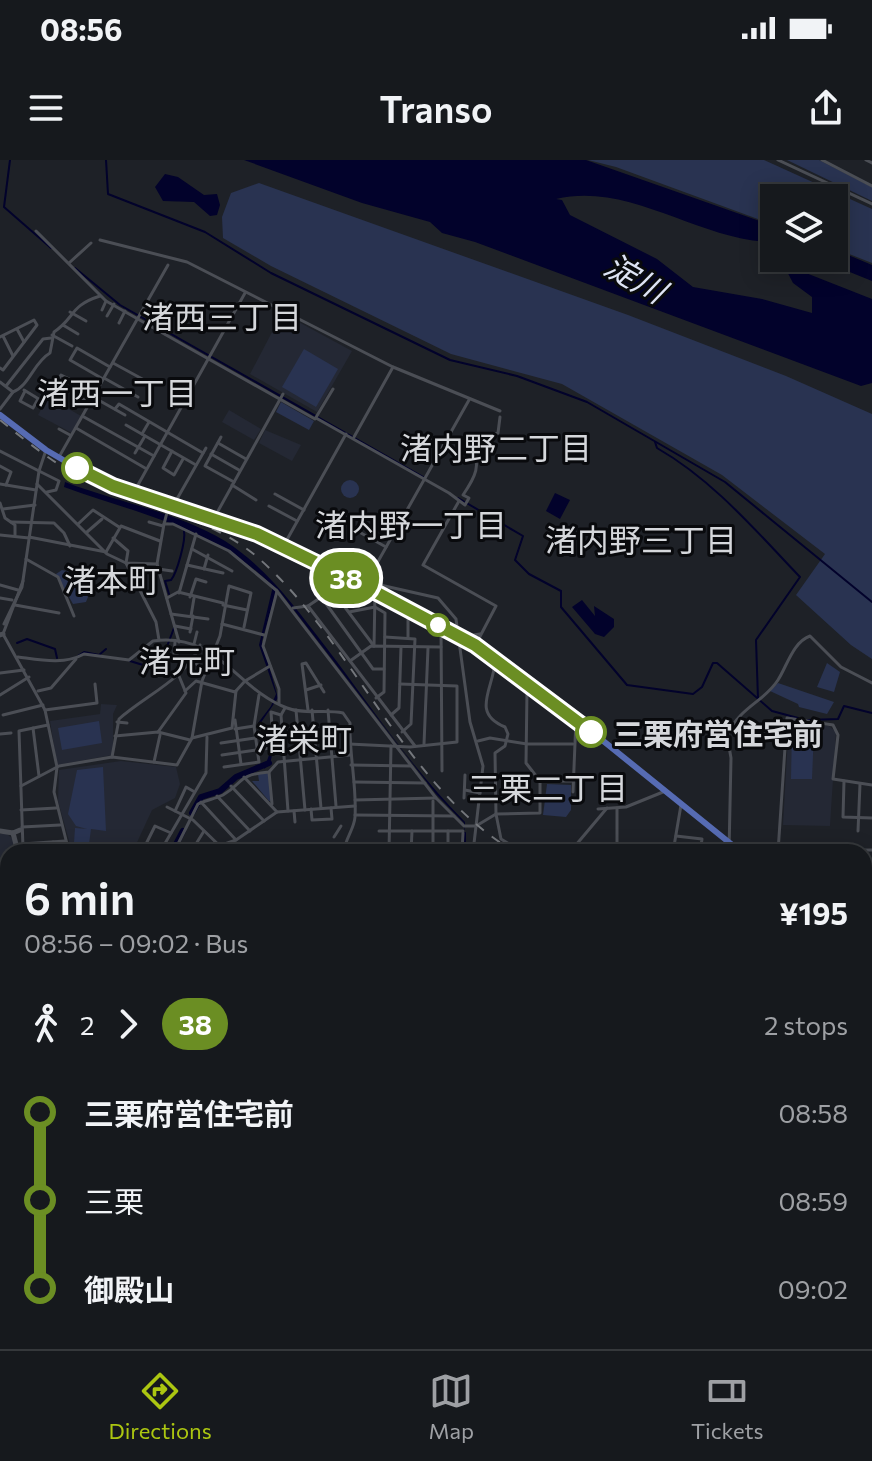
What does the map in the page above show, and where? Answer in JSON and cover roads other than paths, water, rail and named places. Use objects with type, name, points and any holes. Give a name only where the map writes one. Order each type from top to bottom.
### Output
[{"type":"main road","points":[[0,412],[46,450],[96,479],[284,545],[348,579],[365,584],[475,645],[576,719],[731,844]]},
{"type":"street","points":[[778,160],[872,204]]},
{"type":"street","points":[[822,160],[872,186]]},
{"type":"street","points":[[866,160],[872,163]]},
{"type":"street","points":[[36,231],[106,301],[139,316],[426,477],[466,504],[469,498],[463,495],[476,477],[479,461],[472,444],[498,433],[500,417]]},
{"type":"street","points":[[100,240],[187,262],[393,367],[500,411]]},
{"type":"street","points":[[69,263],[91,243]]},
{"type":"street","points":[[59,457],[168,265]]},
{"type":"street","points":[[134,493],[245,293]]},
{"type":"street","points":[[6,386],[43,339],[63,325],[77,304],[100,296]]},
{"type":"street","points":[[102,310],[106,301]]},
{"type":"street","points":[[107,316],[114,304]]},
{"type":"street","points":[[119,323],[125,311]]},
{"type":"street","points":[[70,312],[86,321]]},
{"type":"street","points":[[0,368],[3,370],[37,325],[34,320],[2,336],[13,356]]},
{"type":"street","points":[[63,325],[78,334]]},
{"type":"street","points":[[17,329],[24,342]]},
{"type":"street","points":[[51,336],[72,346]]},
{"type":"street","points":[[0,412],[40,359],[51,351],[51,336]]},
{"type":"street","points":[[138,397],[70,360],[77,348],[146,381]]},
{"type":"street","points":[[353,438],[393,367]]},
{"type":"street","points":[[90,403],[56,384],[61,375],[96,392]]},
{"type":"street","points":[[0,382],[13,392]]},
{"type":"street","points":[[20,389],[25,391],[40,400],[33,408],[20,401],[25,391]]},
{"type":"street","points":[[316,418],[333,389]]},
{"type":"street","points":[[93,397],[125,415]]},
{"type":"street","points":[[213,520],[282,397]]},
{"type":"street","points":[[469,400],[365,584],[441,599],[455,617],[470,722],[483,766],[473,844]]},
{"type":"street","points":[[115,409],[119,404],[203,453]]},
{"type":"street","points":[[82,416],[154,456]]},
{"type":"street","points":[[135,453],[149,422]]},
{"type":"street","points":[[126,425],[184,458],[205,466],[256,500]]},
{"type":"street","points":[[76,428],[147,469]]},
{"type":"street","points":[[59,429],[71,436]]},
{"type":"street","points":[[284,545],[346,434]]},
{"type":"street","points":[[205,466],[221,437]]},
{"type":"street","points":[[218,443],[247,460]]},
{"type":"street","points":[[206,448],[171,506],[160,541],[158,566],[175,626],[177,642],[173,652],[207,669]]},
{"type":"street","points":[[46,450],[39,471],[23,581],[2,624],[1,634],[18,657],[44,707],[57,767],[56,808],[66,844]]},
{"type":"street","points":[[0,451],[59,481],[56,490],[47,492]]},
{"type":"street","points":[[172,451],[163,468],[174,475],[184,458]]},
{"type":"street","points":[[211,454],[240,470]]},
{"type":"street","points":[[0,466],[11,472],[6,485]]},
{"type":"street","points":[[38,482],[106,552],[126,563],[158,566],[172,571]]},
{"type":"street","points":[[0,484],[36,490]]},
{"type":"street","points":[[275,494],[304,510]]},
{"type":"street","points":[[274,509],[281,497]]},
{"type":"street","points":[[459,501],[423,565],[496,606],[475,645]]},
{"type":"street","points":[[0,503],[15,535]]},
{"type":"street","points":[[1,509],[35,505]]},
{"type":"street","points":[[269,506],[297,521]]},
{"type":"street","points":[[78,524],[93,510],[102,519],[160,541]]},
{"type":"street","points":[[86,533],[102,519]]},
{"type":"street","points":[[11,522],[32,520],[59,526],[71,548]]},
{"type":"street","points":[[149,522],[165,522],[229,551],[294,608],[435,799],[464,827],[463,844]]},
{"type":"street","points":[[106,552],[120,527]]},
{"type":"street","points":[[352,528],[386,547]]},
{"type":"street","points":[[179,593],[196,534]]},
{"type":"street","points":[[0,535],[29,537],[71,548],[106,552]]},
{"type":"street","points":[[113,538],[128,551],[126,563],[156,622],[159,640]]},
{"type":"street","points":[[192,549],[208,555],[232,571]]},
{"type":"street","points":[[204,569],[208,555]]},
{"type":"street","points":[[26,559],[58,577],[74,616]]},
{"type":"street","points":[[187,565],[223,573]]},
{"type":"street","points":[[175,626],[190,630],[196,579],[206,582]]},
{"type":"street","points":[[294,608],[308,606],[338,589],[348,579]]},
{"type":"street","points":[[14,603],[23,581]]},
{"type":"street","points":[[0,585],[18,590]]},
{"type":"street","points":[[21,786],[57,767],[112,757],[177,765],[192,739],[202,681],[222,624],[223,604],[229,586],[251,593],[244,627]]},
{"type":"street","points":[[338,589],[349,612],[374,646]]},
{"type":"street","points":[[275,590],[262,635],[276,702]]},
{"type":"street","points":[[374,646],[375,592]]},
{"type":"street","points":[[167,598],[179,593],[247,610]]},
{"type":"street","points":[[0,598],[59,613]]},
{"type":"street","points":[[322,598],[373,669],[384,669]]},
{"type":"street","points":[[308,606],[402,732],[416,746]]},
{"type":"street","points":[[349,612],[375,607],[385,613],[384,692],[376,698]]},
{"type":"street","points":[[408,610],[408,638]]},
{"type":"street","points":[[171,614],[208,619]]},
{"type":"street","points":[[222,624],[244,627],[262,635]]},
{"type":"street","points":[[441,627],[442,771]]},
{"type":"street","points":[[194,644],[197,632]]},
{"type":"street","points":[[460,637],[482,634]]},
{"type":"street","points":[[728,842],[731,758],[727,735],[742,710],[776,683],[792,653],[807,636],[817,640],[841,667],[872,683]]},
{"type":"street","points":[[385,637],[415,639],[411,724],[402,732]]},
{"type":"street","points":[[37,691],[51,688],[84,654],[129,660],[138,650],[159,640],[200,645],[213,652],[259,695],[285,708],[328,710],[347,716],[355,815],[345,844]]},
{"type":"street","points":[[112,757],[117,722],[166,681],[179,676],[200,645]]},
{"type":"street","points":[[349,662],[374,646],[441,647]]},
{"type":"street","points":[[390,716],[399,708],[401,647]]},
{"type":"street","points":[[424,745],[428,648]]},
{"type":"street","points":[[18,657],[47,661],[76,659]]},
{"type":"street","points":[[495,658],[487,716],[492,723],[505,727],[508,739]]},
{"type":"street","points":[[321,808],[302,664],[306,663],[324,692]]},
{"type":"street","points":[[241,764],[234,716],[236,691],[245,681],[270,666]]},
{"type":"street","points":[[0,673],[25,669]]},
{"type":"street","points":[[179,676],[185,691]]},
{"type":"street","points":[[0,695],[29,677]]},
{"type":"street","points":[[154,762],[159,733],[185,691],[196,681],[217,689],[236,691]]},
{"type":"street","points":[[3,715],[44,707],[97,703],[95,684]]},
{"type":"street","points":[[349,744],[416,746],[457,742],[457,686],[400,684]]},
{"type":"street","points":[[379,831],[448,831],[473,827],[496,814],[540,813],[540,781],[526,763],[530,684]]},
{"type":"street","points":[[305,691],[321,685]]},
{"type":"street","points":[[224,767],[259,762],[254,726],[259,695]]},
{"type":"street","points":[[285,708],[281,715],[284,761],[295,822]]},
{"type":"street","points":[[296,710],[305,810]]},
{"type":"street","points":[[311,809],[312,820],[332,819],[334,807],[328,710]]},
{"type":"street","points":[[281,715],[271,712],[273,740],[283,743]]},
{"type":"street","points":[[115,736],[159,733],[192,739],[207,737],[229,730],[234,716]]},
{"type":"street","points":[[779,844],[787,718],[833,725],[838,735],[832,777],[872,785]]},
{"type":"street","points":[[573,792],[576,719]]},
{"type":"street","points":[[117,722],[127,723]]},
{"type":"street","points":[[48,725],[19,731],[22,844],[65,841]]},
{"type":"street","points":[[235,729],[254,726]]},
{"type":"street","points":[[33,728],[40,778]]},
{"type":"street","points":[[0,734],[11,733]]},
{"type":"street","points":[[165,844],[206,773],[207,737]]},
{"type":"street","points":[[221,743],[255,738]]},
{"type":"street","points":[[477,742],[490,738],[527,744],[573,744]]},
{"type":"street","points":[[508,739],[494,756],[496,814],[501,839],[509,844]]},
{"type":"street","points":[[388,844],[390,765],[397,746]]},
{"type":"street","points":[[222,755],[270,748]]},
{"type":"street","points":[[178,844],[201,802],[217,796],[244,777],[269,772],[284,761],[350,755]]},
{"type":"street","points":[[351,765],[411,766]]},
{"type":"street","points":[[269,772],[272,806]]},
{"type":"street","points":[[464,798],[465,775]]},
{"type":"street","points":[[244,777],[277,812]]},
{"type":"street","points":[[540,781],[573,781]]},
{"type":"street","points":[[844,781],[843,817],[872,818]]},
{"type":"street","points":[[354,782],[425,783]]},
{"type":"street","points":[[858,831],[860,784]]},
{"type":"street","points":[[231,786],[264,821]]},
{"type":"street","points":[[175,811],[186,787],[193,791]]},
{"type":"street","points":[[465,790],[480,793]]},
{"type":"street","points":[[598,809],[617,808],[665,792]]},
{"type":"street","points":[[217,796],[250,831]]},
{"type":"street","points":[[355,800],[435,799]]},
{"type":"street","points":[[433,844],[435,799]]},
{"type":"street","points":[[201,802],[236,840]]},
{"type":"street","points":[[674,844],[681,805]]},
{"type":"street","points":[[167,807],[191,819],[217,844],[236,840],[277,812],[355,806]]},
{"type":"street","points":[[21,810],[56,808]]},
{"type":"street","points":[[577,844],[607,808]]},
{"type":"street","points":[[617,808],[617,844]]},
{"type":"street","points":[[355,815],[454,816]]},
{"type":"street","points":[[0,831],[13,833],[21,828],[60,825]]},
{"type":"street","points":[[146,844],[155,826],[171,833]]},
{"type":"street","points":[[334,837],[340,828],[347,835]]},
{"type":"street","points":[[196,844],[204,831]]},
{"type":"street","points":[[411,844],[412,831]]},
{"type":"street","points":[[448,831],[448,844]]},
{"type":"street","points":[[13,833],[18,844]]},
{"type":"street","points":[[676,836],[702,839],[700,844]]},
{"type":"water","name":"淀川","points":[[244,160],[586,160],[760,221],[760,240],[720,233],[611,198],[584,196],[556,199],[562,200],[570,215],[657,259],[693,287],[762,299],[812,313],[812,297],[793,283],[787,272],[805,272],[872,299],[872,383],[861,386],[475,242],[442,233],[430,222],[362,203]]},
{"type":"water","points":[[165,174],[178,177],[204,195],[217,194],[220,205],[217,215],[210,216],[194,202],[163,201],[155,187]]},
{"type":"water","points":[[848,255],[872,265],[872,281],[848,271]]},
{"type":"water","points":[[65,482],[187,522],[225,541],[254,563],[291,603],[409,759],[465,822],[464,834],[464,823],[436,794],[277,588],[262,641],[278,698],[260,724],[274,746],[270,764],[264,769],[272,747],[258,723],[276,694],[259,645],[273,586],[250,566],[200,536],[64,487]]},
{"type":"water","points":[[555,493],[570,500],[560,519],[546,511]]},
{"type":"water","points":[[582,600],[595,616],[594,606],[614,619],[614,627],[604,637],[595,634],[572,607]]},
{"type":"waterway","points":[[10,160],[4,207],[51,248]]},
{"type":"waterway","points":[[106,160],[108,194],[205,232],[271,273],[450,360],[517,376],[587,402],[725,482],[872,602]]},
{"type":"waterway","points":[[75,268],[120,305],[425,478]]},
{"type":"waterway","points":[[655,442],[657,448],[697,475],[733,507],[800,577],[756,640],[758,699]]},
{"type":"waterway","points":[[458,498],[523,536],[515,560],[529,574],[561,591],[561,607],[627,685],[693,694],[702,687],[713,663],[717,663],[772,711],[798,718]]},
{"type":"waterway","points":[[169,594],[165,581],[171,580],[176,571],[184,531]]},
{"type":"waterway","points":[[130,661],[143,665],[163,657],[174,628]]},
{"type":"waterway","points":[[17,643],[27,639],[55,649],[57,658]]},
{"type":"waterway","points":[[78,656],[84,652],[99,655],[106,649]]},
{"type":"waterway","points":[[808,720],[838,719],[844,706],[872,713]]},
{"type":"waterway","points":[[192,813],[201,797],[220,791],[236,777],[269,763]]},
{"type":"waterway","points":[[176,844],[183,831]]},
{"type":"waterway","points":[[465,833],[465,844]]},
{"type":"railway","points":[[0,420],[48,457],[87,481],[201,524],[239,543],[256,556],[290,589],[321,627],[409,751],[441,790],[476,824],[504,844]]},
{"type":"place","name":"三栗府営住宅前","points":[[591,732]]},
{"type":"district","name":"渚西三丁目","points":[[222,316]]},
{"type":"district","name":"渚西一丁目","points":[[117,392]]},
{"type":"district","name":"渚内野二丁目","points":[[496,447]]},
{"type":"district","name":"渚内野一丁目","points":[[411,524]]},
{"type":"district","name":"渚内野三丁目","points":[[641,539]]},
{"type":"district","name":"渚本町","points":[[112,579]]},
{"type":"district","name":"渚元町","points":[[187,660]]},
{"type":"district","name":"渚栄町","points":[[304,738]]},
{"type":"district","name":"三栗二丁目","points":[[548,787]]}]
